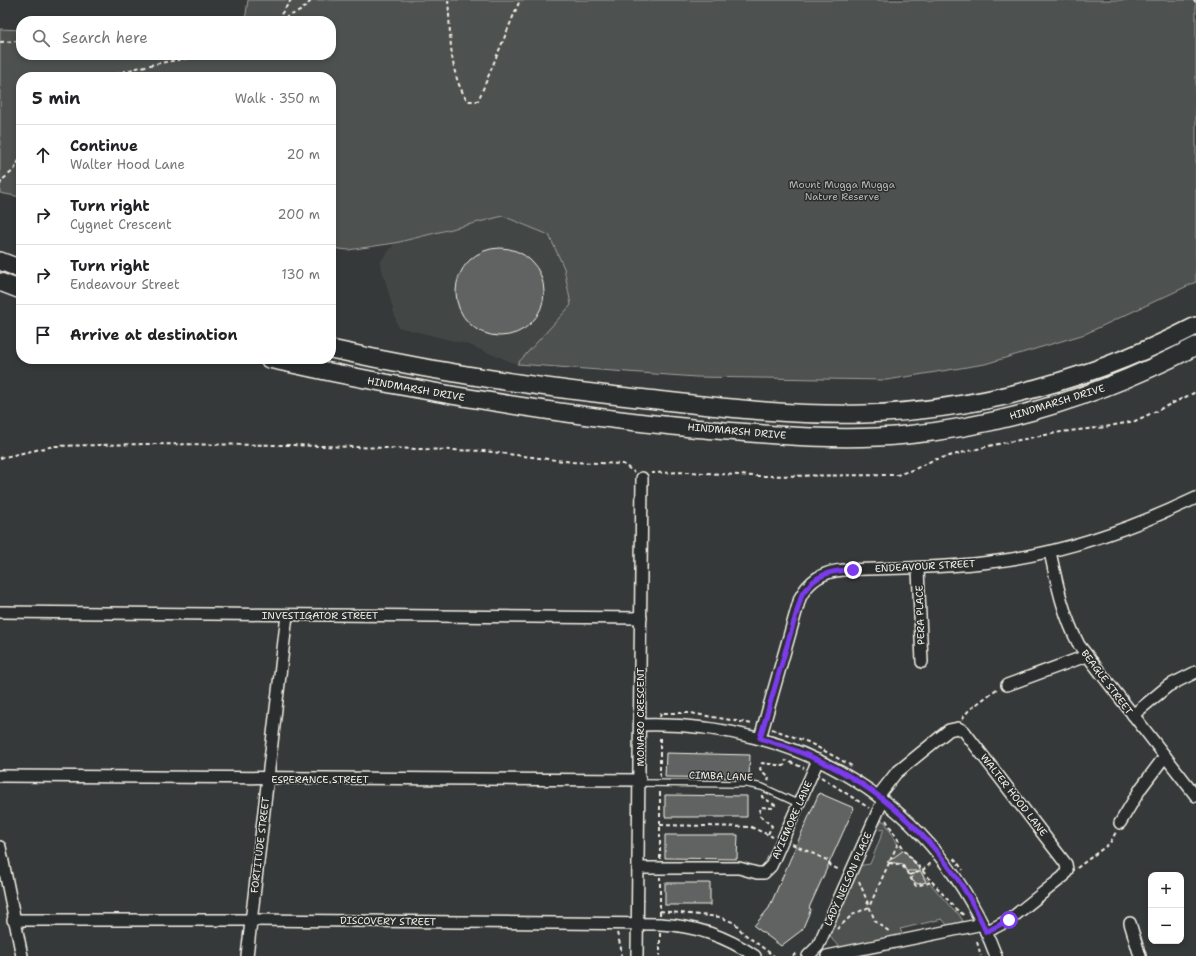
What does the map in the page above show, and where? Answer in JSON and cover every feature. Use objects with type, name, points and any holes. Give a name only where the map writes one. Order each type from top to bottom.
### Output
[{"type":"main road","points":[[0,261],[16,267]]},
{"type":"main road","points":[[0,282],[16,288]]},
{"type":"main road","name":"HINDMARSH DRIVE","points":[[336,351],[466,375],[602,394],[776,412],[864,414],[956,405],[996,398],[1052,384],[1083,375],[1142,352],[1196,326]]},
{"type":"main road","name":"HINDMARSH DRIVE","points":[[293,364],[425,391],[583,415],[761,434],[859,437],[904,435],[950,429],[1024,413],[1066,401],[1125,381],[1196,346]]},
{"type":"street","name":"MONARO CRESCENT","points":[[637,956],[642,478]]},
{"type":"street","name":"ENDEAVOUR STREET","points":[[760,738],[798,603],[810,584],[820,576],[833,571],[918,569],[1000,561],[1050,552],[1108,536],[1196,498]]},
{"type":"street","name":"BEAGLE STREET","points":[[1050,552],[1066,619],[1086,656],[1196,796]]},
{"type":"street","name":"PERA PLACE","points":[[918,569],[922,662]]},
{"type":"street","name":"INVESTIGATOR STREET","points":[[0,612],[641,618]]},
{"type":"street","name":"FORTITUDE STREET","points":[[247,956],[287,615]]},
{"type":"street","points":[[1007,685],[1086,656]]},
{"type":"street","points":[[1133,715],[1168,686],[1196,672]]},
{"type":"street","points":[[640,725],[712,728],[760,738],[818,760],[849,776],[881,798],[913,826],[939,855],[963,889],[984,928],[996,956]]},
{"type":"street","name":"WALTER HOOD LANE","points":[[881,798],[896,773],[949,730],[958,728],[964,731],[1066,864],[1067,870],[1064,876],[1009,920],[984,928]]},
{"type":"street","points":[[1120,823],[1141,788],[1165,756]]},
{"type":"street","name":"AVIEMORE LANE","points":[[639,868],[740,868],[757,873],[764,873],[771,866],[783,841],[818,760]]},
{"type":"street","name":"ESPERANCE STREET","points":[[0,776],[640,781]]},
{"type":"street","name":"LADY NELSON PLACE","points":[[808,956],[818,946],[827,925],[843,873],[877,813],[881,798]]},
{"type":"street","points":[[0,847],[13,920],[22,956]]},
{"type":"street","name":"DISCOVERY STREET","points":[[13,920],[251,920],[660,924],[681,926],[712,933],[730,940],[755,956]]},
{"type":"street","points":[[1130,923],[1140,956]]},
{"type":"street","points":[[827,956],[970,927],[984,928]]},
{"type":"lane","name":"CIMBA LANE","points":[[640,781],[757,786],[799,804]]},
{"type":"path","points":[[280,16],[291,0]]},
{"type":"path","points":[[290,16],[300,12],[312,0]]},
{"type":"path","points":[[448,0],[452,56],[461,92],[468,101],[478,100],[482,96],[488,75],[520,0]]},
{"type":"path","points":[[0,42],[16,41]]},
{"type":"path","points":[[120,72],[178,60]]},
{"type":"path","points":[[0,185],[2,180],[14,170],[16,166]]},
{"type":"path","points":[[0,458],[54,446],[145,444],[418,448],[484,451],[572,462],[623,464],[642,478],[652,472],[753,476],[897,475],[915,469],[933,460],[993,445],[1061,432],[1105,427],[1135,421],[1196,392]]},
{"type":"path","points":[[660,712],[660,956]]},
{"type":"path","points":[[660,736],[668,736]]},
{"type":"path","points":[[782,758],[835,785],[886,820],[899,841],[922,871],[956,909],[965,916],[981,956]]},
{"type":"path","points":[[660,825],[751,827],[828,860],[831,866],[858,879],[875,921],[894,935],[895,942]]},
{"type":"path","points":[[827,925],[838,929],[852,914],[869,907],[899,841]]},
{"type":"path","points":[[909,875],[922,871],[939,855]]},
{"type":"path","points":[[889,863],[902,865],[916,886],[932,882]]},
{"type":"path","points":[[616,924],[621,956]]},
{"type":"shaded area","points":[[503,215],[549,235],[564,268],[571,305],[517,364],[466,344],[398,327],[380,262],[395,243]]},
{"type":"green space","name":"Mount Mugga Mugga Nature Reserve","points":[[248,0],[1196,0],[1196,282],[1085,334],[985,364],[887,380],[696,377],[517,364],[571,305],[564,268],[549,235],[503,216],[395,243],[348,250],[336,249],[336,72],[16,72],[16,196],[0,193],[0,29],[16,30],[16,60],[336,60],[336,16],[246,16]]},
{"type":"green space","points":[[881,820],[885,822],[900,848],[953,910],[958,913],[963,921],[950,928],[942,919],[900,929],[904,937],[844,948],[837,945],[831,938],[830,928],[857,866],[870,864],[884,829],[880,830],[876,826]]},
{"type":"building","points":[[491,248],[509,248],[525,255],[537,267],[544,283],[544,301],[537,317],[525,329],[509,336],[491,336],[475,329],[463,317],[456,301],[456,283],[463,267],[475,255]]},
{"type":"building","points":[[666,753],[750,755],[749,778],[665,777]]},
{"type":"building","points":[[819,793],[854,808],[809,908],[811,909],[802,930],[781,946],[754,926],[769,908]]},
{"type":"building","points":[[665,795],[747,796],[747,817],[665,817]]},
{"type":"building","points":[[665,835],[738,835],[737,859],[665,858]]},
{"type":"building","points":[[904,850],[920,870],[926,882],[918,884],[911,880],[916,871],[906,871],[903,864],[887,862]]},
{"type":"building","points":[[665,883],[710,883],[710,905],[665,905]]},
{"type":"route","points":[[853,570],[833,571],[824,574],[816,578],[802,594],[798,603],[760,738],[789,748],[849,776],[878,796],[898,813],[927,841],[952,872],[974,906],[986,932],[1009,920]]}]
